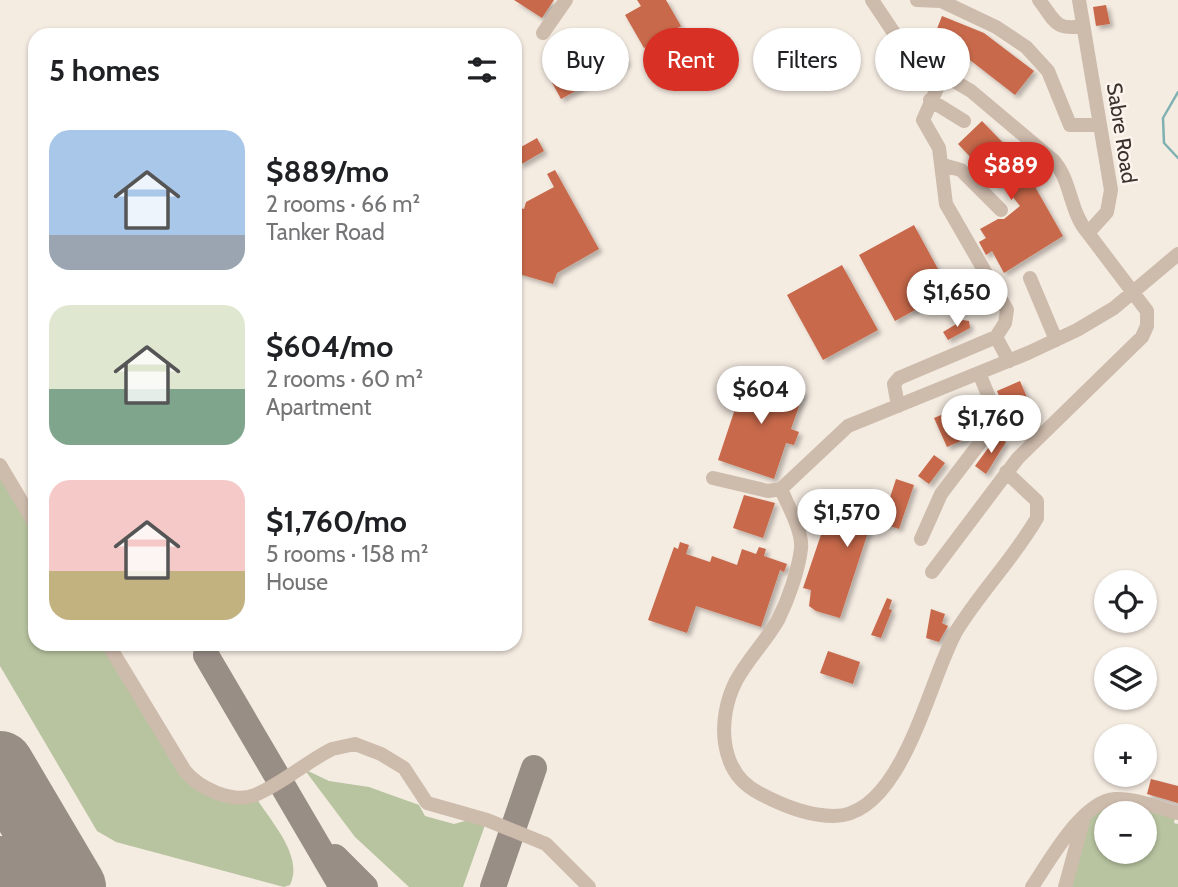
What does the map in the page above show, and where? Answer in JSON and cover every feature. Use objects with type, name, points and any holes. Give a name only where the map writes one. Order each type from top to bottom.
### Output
[{"type":"street","points":[[546,28],[566,0]]},
{"type":"street","points":[[872,0],[890,28]]},
{"type":"street","points":[[917,0],[941,1],[996,27],[1043,64],[1070,125],[1100,125]]},
{"type":"street","points":[[1039,0],[1056,24],[1066,29],[1083,26]]},
{"type":"street","name":"Sabre Road","points":[[1079,0],[1112,197],[1107,212],[1088,233]]},
{"type":"street","points":[[932,572],[1006,472],[1144,334],[1147,311],[1075,214],[1062,172],[1054,160],[970,90]]},
{"type":"street","points":[[898,405],[894,384],[899,378],[996,337],[1005,323],[1007,310],[946,204],[939,148],[923,120],[935,91]]},
{"type":"street","points":[[930,100],[964,121]]},
{"type":"street","points":[[943,165],[961,170],[1001,210]]},
{"type":"street","points":[[713,478],[768,491],[781,489],[848,426],[1009,361],[1098,319],[1178,254]]},
{"type":"street","points":[[1030,278],[1056,340]]},
{"type":"street","points":[[996,337],[1009,361]]},
{"type":"street","points":[[921,540],[941,494],[998,419],[978,373]]},
{"type":"street","points":[[0,465],[28,512]]},
{"type":"street","points":[[781,489],[801,540],[799,556],[779,616],[732,689],[724,723],[726,750],[735,772],[749,788],[803,811],[840,816],[855,812],[869,803],[890,777],[919,722],[953,638],[1037,518],[1037,501],[1006,472]]},
{"type":"street","points":[[112,651],[185,771],[201,787],[223,794],[254,796],[332,749],[345,744],[360,745],[400,765],[427,803],[487,820],[546,844],[589,887]]},
{"type":"street","points":[[1032,887],[1086,813],[1102,802],[1115,799],[1178,813]]},
{"type":"street","points":[[1065,887],[1086,813]]},
{"type":"path","points":[[1018,428],[1025,436]]},
{"type":"green space","points":[[0,470],[28,517],[28,651],[108,651],[187,778],[257,799],[289,851],[293,863],[290,885],[284,887],[116,842],[97,831],[0,666]]},
{"type":"green space","points":[[304,769],[329,781],[369,787],[419,805],[425,816],[454,824],[469,820],[485,825],[463,887],[409,887],[355,837]]},
{"type":"green space","points":[[1094,814],[1094,864],[1157,864],[1157,814],[1175,818],[1174,823],[1178,824],[1178,887],[1068,887],[1089,817]]},
{"type":"building","points":[[514,0],[554,0],[542,18]]},
{"type":"building","points":[[637,0],[666,0],[681,26],[643,28],[643,46],[625,15],[641,6]]},
{"type":"building","points":[[1106,5],[1110,24],[1096,26],[1093,7]]},
{"type":"building","points":[[942,16],[984,33],[1034,71],[1015,95],[970,60],[970,28],[937,28]]},
{"type":"building","points":[[557,91],[576,91],[561,99]]},
{"type":"building","points":[[982,121],[1034,175],[1030,178],[1063,236],[1004,273],[992,251],[986,255],[979,242],[986,238],[980,229],[998,219],[1004,219],[1020,206],[1001,182],[998,186],[958,144]]},
{"type":"building","points":[[537,138],[544,151],[522,164],[522,146]]},
{"type":"building","points":[[555,170],[599,249],[557,273],[553,284],[522,275],[522,208],[526,202],[554,187],[547,174]]},
{"type":"building","points":[[914,225],[950,291],[895,321],[859,255]]},
{"type":"building","points":[[842,265],[878,330],[823,360],[787,295]]},
{"type":"building","points":[[963,320],[969,321],[970,328],[948,340],[943,332]]},
{"type":"building","points":[[747,373],[804,392],[791,429],[799,432],[794,445],[786,443],[774,479],[718,460]]},
{"type":"building","points":[[1020,381],[1029,402],[1006,413],[997,391]]},
{"type":"building","points":[[979,399],[987,417],[963,427],[968,438],[947,447],[934,418]]},
{"type":"building","points":[[997,436],[1006,442],[986,474],[975,466]]},
{"type":"building","points":[[934,455],[945,463],[929,484],[918,476]]},
{"type":"building","points":[[896,479],[914,485],[899,529],[872,520],[840,618],[816,611],[809,606],[811,590],[803,588],[833,499],[884,516]]},
{"type":"building","points":[[744,495],[775,503],[763,538],[733,528]]},
{"type":"building","points":[[680,542],[689,545],[686,554],[710,562],[712,556],[737,565],[742,549],[756,554],[759,547],[766,549],[764,556],[787,564],[784,572],[780,570],[761,627],[696,606],[687,633],[648,620],[674,547],[678,549]]},
{"type":"building","points":[[887,598],[892,600],[889,609],[892,610],[881,638],[871,635]]},
{"type":"building","points":[[931,609],[945,614],[942,623],[948,626],[939,642],[926,638]]},
{"type":"building","points":[[828,651],[860,662],[853,684],[820,673]]},
{"type":"building","points":[[1157,781],[1178,786],[1178,803],[1147,794],[1149,787],[1157,787]]},
{"type":"waterway","points":[[1178,92],[1163,118],[1164,143],[1178,158]]},
{"type":"taxiway","points":[[206,655],[342,887]]},
{"type":"taxiway","points":[[493,887],[534,768]]},
{"type":"taxiway","points":[[335,857],[365,887]]},
{"type":"runway","points":[[0,765],[72,887]]},
{"type":"runway","points":[[0,870],[64,887]]}]
